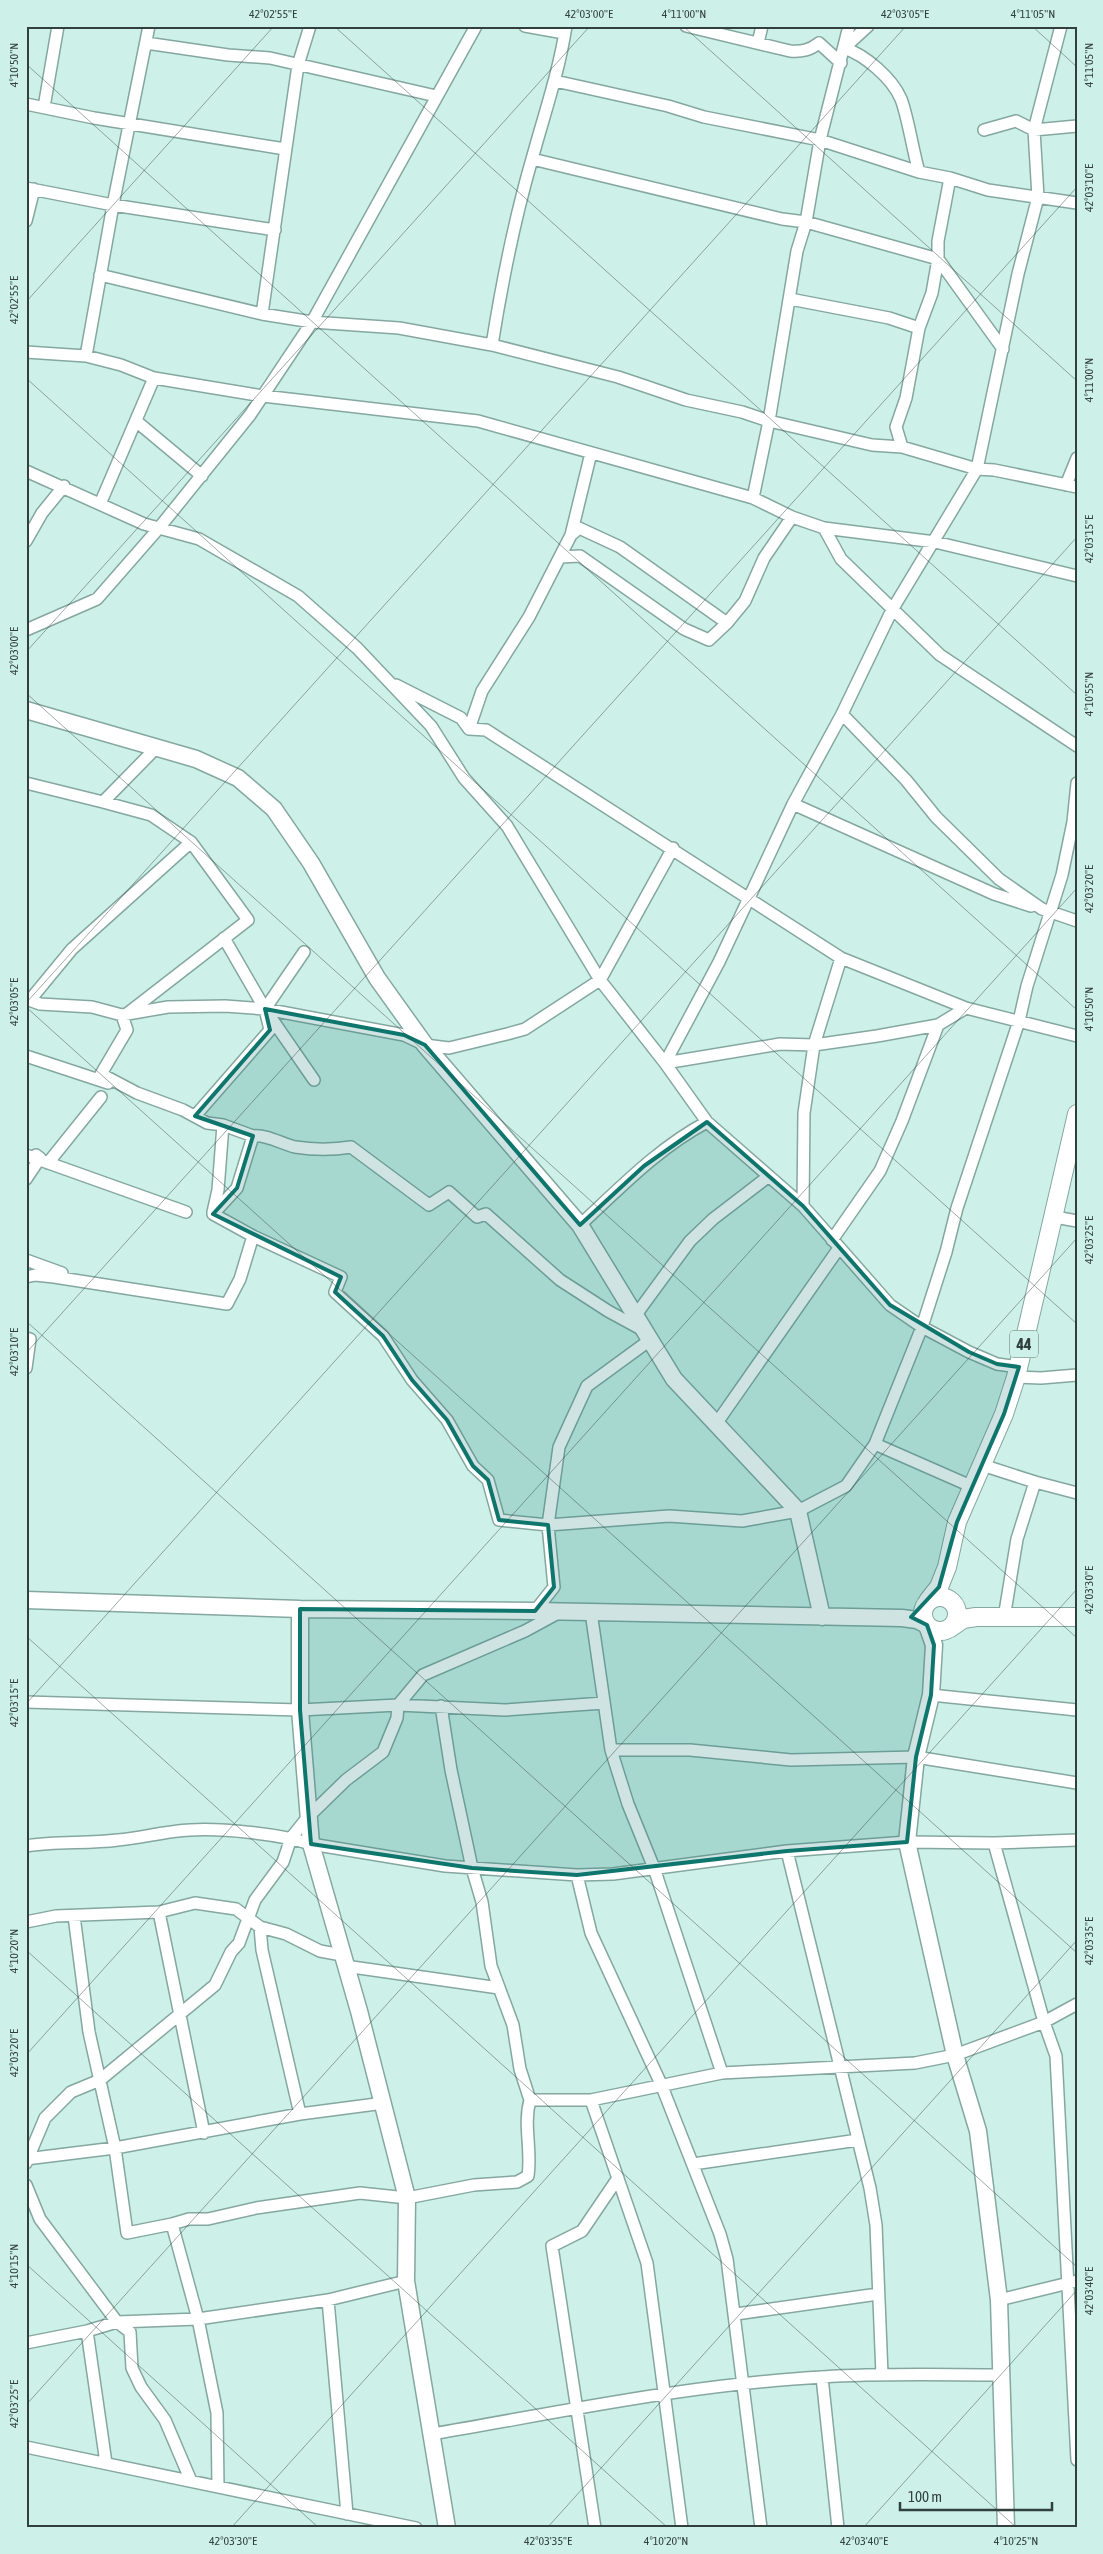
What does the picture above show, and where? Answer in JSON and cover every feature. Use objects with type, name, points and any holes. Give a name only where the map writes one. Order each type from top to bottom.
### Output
[{"type":"main road","name":"44","points":[[947,1566],[957,1522],[982,1465],[1018,1372],[1077,1114]]},
{"type":"main road","points":[[947,1566],[939,1587],[923,1611],[927,1625],[935,1630],[950,1628],[963,1619],[976,1617],[1077,1617]]},
{"type":"main road","points":[[947,1566],[947,1585],[954,1604],[956,1619],[950,1628]]},
{"type":"main road","points":[[928,1602],[938,1596],[944,1597],[965,1612],[976,1617]]},
{"type":"street","points":[[44,107],[58,26]]},
{"type":"street","points":[[86,356],[113,205],[149,26]]},
{"type":"street","points":[[262,314],[298,65],[310,26]]},
{"type":"street","points":[[26,630],[97,599],[160,528],[263,396],[312,322],[476,26]]},
{"type":"street","points":[[492,345],[503,270],[555,81],[565,30],[525,26]]},
{"type":"street","points":[[686,26],[800,52],[812,48],[819,43],[841,63]]},
{"type":"street","points":[[758,43],[762,26]]},
{"type":"street","points":[[753,498],[769,421],[797,251],[806,222],[820,140],[849,26]]},
{"type":"street","points":[[844,48],[868,26]]},
{"type":"street","points":[[665,1063],[719,962],[748,897],[794,804],[842,714],[892,610],[914,570],[935,542],[977,469],[1018,274],[1038,197],[1034,130],[1061,26]]},
{"type":"street","points":[[146,43],[228,55],[270,58],[436,96]]},
{"type":"street","points":[[844,48],[858,52],[887,80],[901,99],[919,172]]},
{"type":"street","points":[[555,81],[668,106],[704,117],[820,140],[919,172],[950,178],[988,190],[1077,203]]},
{"type":"street","points":[[26,104],[129,124],[285,149]]},
{"type":"street","points":[[984,130],[1016,121],[1034,130],[1077,126]]},
{"type":"street","points":[[532,159],[782,219],[806,222],[938,259],[1003,349]]},
{"type":"street","points":[[902,447],[896,427],[908,390],[919,328],[932,293],[938,259],[938,241],[950,178]]},
{"type":"street","points":[[26,221],[30,188],[113,205],[275,230]]},
{"type":"street","points":[[100,275],[262,314],[312,322],[398,328],[492,345],[618,377],[686,400],[742,412],[769,421],[872,445],[902,447],[977,469],[994,470],[1071,486],[1077,458]]},
{"type":"street","points":[[790,299],[889,318],[919,328]]},
{"type":"street","points":[[26,352],[86,356],[121,365],[154,378],[263,396],[478,421],[753,498],[792,517],[824,528],[935,542],[1077,576]]},
{"type":"street","points":[[100,504],[154,378]]},
{"type":"street","points":[[136,421],[202,476]]},
{"type":"street","points":[[470,729],[482,691],[529,617],[572,535],[591,453]]},
{"type":"street","points":[[26,471],[64,486],[144,524],[199,539],[298,596],[357,648],[431,726],[464,778],[507,826],[600,980],[665,1063],[707,1122],[803,1206],[890,1305],[922,1327],[997,1364],[1018,1372],[1041,1378],[1077,1375]]},
{"type":"street","points":[[26,541],[42,513],[64,486]]},
{"type":"street","points":[[560,557],[580,556],[684,629],[708,640],[727,623],[745,601],[764,558],[792,517]]},
{"type":"street","points":[[572,535],[579,528],[620,547],[727,623]]},
{"type":"street","points":[[824,528],[842,559],[940,655],[1077,746]]},
{"type":"street","points":[[388,681],[460,718],[470,729],[486,730],[673,848],[811,941],[841,958],[966,1008],[1077,1036]]},
{"type":"street","points":[[26,710],[196,759],[238,778],[274,809],[312,863],[377,978],[424,1045],[580,1226],[674,1379],[798,1512],[822,1617]]},
{"type":"street","points":[[842,714],[906,780],[936,817],[999,879],[1046,910]]},
{"type":"street","points":[[103,802],[156,748]]},
{"type":"street","points":[[26,783],[151,815],[191,842],[248,920],[124,1015]]},
{"type":"street","points":[[213,1214],[253,1236],[341,1277],[335,1292],[383,1336],[412,1380],[447,1420],[472,1466],[488,1480],[500,1520],[548,1525],[669,1516],[742,1521],[798,1512],[846,1486],[876,1444],[922,1327],[946,1252],[957,1208],[1019,1021],[1046,910],[1062,875],[1071,831],[1077,783]]},
{"type":"street","points":[[794,804],[994,894],[1077,921]]},
{"type":"street","points":[[191,842],[72,949],[28,1000],[40,1004],[92,1007],[124,1015],[168,1008],[225,1006],[265,1009],[404,1035],[424,1045],[449,1048],[525,1029],[600,980],[673,848]]},
{"type":"street","points":[[224,938],[265,1009],[314,1080]]},
{"type":"street","points":[[195,1116],[270,1030],[265,1009],[304,952]]},
{"type":"street","points":[[803,1206],[804,1113],[814,1045],[841,958]]},
{"type":"street","points":[[665,1063],[780,1044],[814,1045],[938,1025],[966,1008]]},
{"type":"street","points":[[124,1015],[127,1030],[101,1074],[138,1093]]},
{"type":"street","points":[[716,1424],[835,1244],[880,1172],[902,1121],[938,1025]]},
{"type":"street","points":[[26,1056],[138,1093],[195,1116],[207,1123],[223,1125],[253,1136],[260,1135],[269,1140],[325,1151],[351,1147],[429,1205],[449,1192],[477,1217],[486,1214],[560,1280],[647,1335]]},
{"type":"street","points":[[48,1162],[101,1098]]},
{"type":"street","points":[[580,1226],[644,1166],[685,1134],[707,1122]]},
{"type":"street","points":[[213,1214],[218,1190],[223,1125]]},
{"type":"street","points":[[213,1214],[237,1188],[253,1136]]},
{"type":"street","points":[[26,1149],[40,1158],[26,1180]]},
{"type":"street","points":[[26,1155],[186,1212]]},
{"type":"street","points":[[635,1316],[690,1241],[712,1219],[769,1176]]},
{"type":"street","points":[[1054,1217],[1077,1221]]},
{"type":"street","points":[[26,1277],[35,1275],[226,1304],[240,1278],[253,1236]]},
{"type":"street","points":[[26,1260],[88,1283]]},
{"type":"street","points":[[535,1611],[554,1587],[548,1525],[560,1447],[587,1386],[647,1335]]},
{"type":"street","points":[[26,1338],[30,1339],[26,1368]]},
{"type":"street","points":[[876,1444],[972,1487]]},
{"type":"street","points":[[982,1465],[1077,1493]]},
{"type":"street","points":[[1004,1618],[1017,1540],[1035,1482]]},
{"type":"street","points":[[26,1600],[300,1609],[562,1611],[902,1618],[917,1620],[927,1625],[934,1645],[931,1695],[916,1757],[906,1842],[955,2055],[978,2131],[999,2300],[1006,2528]]},
{"type":"street","points":[[902,1618],[917,1612],[928,1602]]},
{"type":"street","points":[[300,1609],[300,1710],[307,1818],[311,1844],[384,2103],[407,2198],[406,2281],[447,2528]]},
{"type":"street","points":[[27,2160],[45,2118],[71,2092],[100,2080],[215,1986],[230,1952],[239,1943],[250,1918],[255,1900],[283,1862],[292,1838],[307,1818],[346,1780],[383,1752],[397,1718],[398,1705],[423,1675],[525,1631],[562,1611]]},
{"type":"street","points":[[591,1612],[610,1750],[628,1804],[654,1868],[722,2074]]},
{"type":"street","points":[[934,1645],[938,1637],[950,1628]]},
{"type":"street","points":[[931,1695],[1077,1710]]},
{"type":"street","points":[[26,1702],[300,1710],[398,1705],[505,1710],[604,1703]]},
{"type":"street","points":[[74,1916],[89,2032],[115,2148],[127,2233],[189,2219],[208,2219],[256,2208],[360,2193],[407,2198],[474,2185],[517,2182],[528,2176],[530,2164],[527,2112],[530,2100],[520,2069],[513,2025],[491,1966],[482,1902],[472,1868],[451,1770],[441,1706]]},
{"type":"street","points":[[610,1750],[690,1750],[791,1760],[916,1757],[1077,1783]]},
{"type":"street","points":[[26,1846],[54,1841],[116,1840],[189,1830],[292,1838],[311,1844],[445,1866],[578,1875],[613,1874],[787,1851],[906,1842],[994,1843],[1077,1840]]},
{"type":"street","points":[[994,1843],[1044,2022],[1056,2056],[1065,2245],[1073,2281],[1077,2460]]},
{"type":"street","points":[[787,1851],[842,2068],[876,2225],[882,2375]]},
{"type":"street","points":[[578,1875],[591,1933],[661,2084],[728,2259],[761,2528]]},
{"type":"street","points":[[26,1922],[74,1916],[159,1912],[196,1903],[236,1909],[260,1927],[286,1934],[343,1961],[499,1988]]},
{"type":"street","points":[[159,1912],[178,2016],[204,2133]]},
{"type":"street","points":[[260,1927],[262,1950],[300,2114]]},
{"type":"street","points":[[530,2100],[591,2100],[661,2084],[722,2074],[915,2063],[955,2055],[1044,2022],[1077,2004]]},
{"type":"street","points":[[591,2100],[647,2263],[682,2528]]},
{"type":"street","points":[[27,2160],[115,2148],[300,2114],[384,2103]]},
{"type":"street","points":[[693,2164],[858,2140]]},
{"type":"street","points":[[595,2528],[552,2246],[582,2231],[618,2178]]},
{"type":"street","points":[[26,2186],[40,2219],[117,2322],[130,2332],[132,2368],[141,2387],[165,2420],[191,2481]]},
{"type":"street","points":[[172,2224],[198,2319],[217,2413],[218,2487]]},
{"type":"street","points":[[26,2343],[87,2332],[117,2322],[198,2319],[328,2300],[406,2281]]},
{"type":"street","points":[[999,2300],[1073,2281]]},
{"type":"street","points":[[736,2314],[878,2294]]},
{"type":"street","points":[[328,2300],[347,2514]]},
{"type":"street","points":[[87,2332],[106,2463]]},
{"type":"street","points":[[432,2434],[663,2395],[742,2385],[822,2377],[1001,2375]]},
{"type":"street","points":[[822,2377],[838,2528]]},
{"type":"street","points":[[26,2447],[347,2514],[359,2522],[416,2528]]},
{"type":"highlighted area","points":[[265,1009],[404,1035],[425,1045],[580,1225],[644,1166],[707,1122],[803,1206],[890,1305],[969,1352],[997,1364],[1019,1367],[1004,1414],[957,1522],[939,1587],[911,1617],[927,1625],[934,1645],[931,1695],[916,1757],[907,1842],[787,1851],[577,1875],[472,1868],[311,1844],[300,1710],[300,1609],[535,1611],[554,1587],[548,1525],[499,1520],[488,1480],[473,1466],[447,1420],[412,1380],[383,1336],[335,1292],[341,1277],[213,1214],[237,1188],[253,1136],[195,1116],[270,1030]]}]
